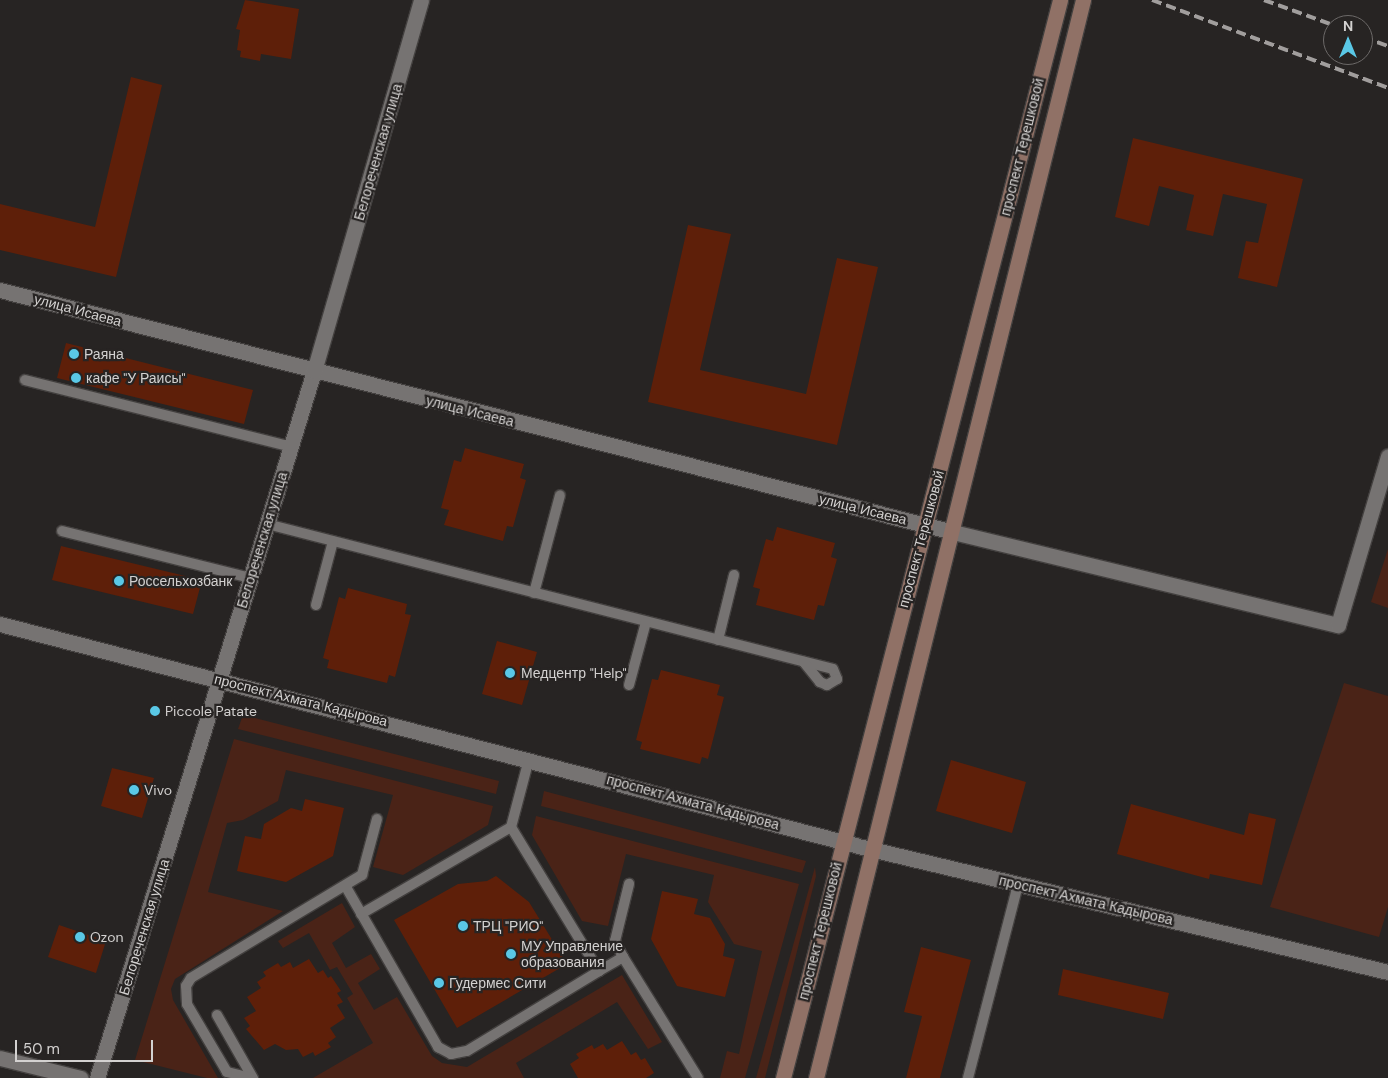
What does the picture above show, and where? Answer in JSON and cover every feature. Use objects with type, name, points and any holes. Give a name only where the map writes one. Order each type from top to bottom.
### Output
[{"type":"main road","name":"проспект Терешковой","points":[[783,1078],[842,842],[1060,0]]},
{"type":"main road","name":"проспект Терешковой","points":[[816,1078],[875,850],[947,530],[1083,0]]},
{"type":"street","name":"Белореченская улица","points":[[98,1078],[314,372],[421,0]]},
{"type":"street","name":"улица Исаева","points":[[0,290],[314,372],[947,530],[1338,625],[1388,456]]},
{"type":"street","name":"проспект Ахмата Кадырова","points":[[0,624],[529,759],[842,842],[1018,885],[1303,949],[1388,972]]},
{"type":"street","points":[[0,1058],[81,1078]]},
{"type":"lane","points":[[25,380],[291,447]]},
{"type":"lane","points":[[534,593],[560,495]]},
{"type":"lane","points":[[267,524],[804,662]]},
{"type":"lane","points":[[62,531],[251,578]]},
{"type":"lane","points":[[316,605],[333,541]]},
{"type":"lane","points":[[718,640],[734,575]]},
{"type":"lane","points":[[629,685],[646,622]]},
{"type":"lane","points":[[361,914],[511,827],[529,759]]},
{"type":"lane","points":[[252,1078],[227,1072],[187,1004],[186,986],[191,978],[362,876],[377,820]]},
{"type":"lane","points":[[511,827],[599,971]]},
{"type":"lane","points":[[629,884],[615,941],[698,1078]]},
{"type":"lane","points":[[968,1078],[1018,885]]},
{"type":"lane","points":[[346,887],[438,1047],[450,1054],[467,1051],[623,957]]},
{"type":"lane","points":[[217,1015],[252,1078]]},
{"type":"shaded area","points":[[1388,549],[1388,608],[1371,602]]},
{"type":"shaded area","points":[[1344,683],[1388,696],[1388,907],[1379,937],[1270,907]]},
{"type":"shaded area","points":[[243,715],[499,781],[496,794],[238,729]]},
{"type":"shaded area","points":[[234,739],[493,806],[488,825],[403,875],[373,867],[393,795],[286,770],[278,801],[243,820],[227,823],[208,892],[283,911],[175,979],[171,989],[173,1000],[218,1078],[207,1078],[135,1060]]},
{"type":"shaded area","points":[[544,791],[806,861],[802,873],[541,806]]},
{"type":"shaded area","points":[[536,816],[799,884],[745,1078],[720,1078],[727,1051],[739,1054],[762,951],[734,944],[708,902],[714,875],[626,854],[608,926],[582,921],[532,835]]},
{"type":"shaded area","points":[[815,867],[816,876],[765,1078],[756,1078]]},
{"type":"shaded area","points":[[342,903],[355,927],[332,943],[346,968],[371,954],[380,969],[358,983],[374,1010],[397,997],[432,1056],[442,1063],[467,1067],[622,975],[662,1042],[648,1049],[617,1002],[516,1063],[524,1078],[313,1078],[373,1043],[347,998],[353,994],[337,967],[330,970],[309,933],[283,948],[278,941]]},
{"type":"building","points":[[245,0],[299,9],[291,59],[261,54],[260,61],[240,57],[241,51],[237,50],[240,30],[236,29]]},
{"type":"building","points":[[131,77],[162,85],[116,277],[0,250],[0,204],[95,227]]},
{"type":"building","points":[[1133,138],[1303,179],[1277,287],[1238,278],[1246,241],[1258,243],[1267,204],[1223,194],[1213,236],[1186,230],[1194,195],[1159,186],[1149,226],[1115,217]]},
{"type":"building","points":[[688,225],[731,234],[700,370],[806,394],[837,258],[878,267],[837,445],[648,402]]},
{"type":"building","points":[[66,343],[253,390],[244,424],[57,378]]},
{"type":"building","points":[[465,448],[524,464],[520,478],[526,480],[513,527],[507,526],[503,541],[444,525],[449,510],[441,508],[454,460],[461,462]]},
{"type":"building","points":[[777,527],[835,543],[831,557],[837,559],[824,606],[818,605],[814,620],[756,605],[760,589],[753,587],[766,539],[773,541]]},
{"type":"building","points":[[61,546],[202,580],[193,614],[52,580]]},
{"type":"building","points":[[348,588],[407,604],[405,614],[411,615],[395,677],[389,675],[387,683],[327,668],[329,660],[323,658],[339,597],[345,599]]},
{"type":"building","name":"Медцентр \"Help\"","points":[[497,641],[537,652],[522,705],[482,694]]},
{"type":"building","points":[[661,670],[720,685],[717,695],[724,697],[708,759],[702,757],[700,764],[640,749],[642,742],[636,740],[652,679],[658,680]]},
{"type":"building","points":[[951,760],[1026,782],[1012,833],[936,811]]},
{"type":"building","points":[[112,768],[154,778],[142,818],[101,806]]},
{"type":"building","points":[[305,799],[344,808],[333,856],[286,882],[237,871],[245,836],[261,839],[264,824],[291,808],[302,811]]},
{"type":"building","points":[[1131,804],[1244,835],[1249,813],[1276,819],[1262,885],[1210,874],[1209,879],[1117,854]]},
{"type":"building","points":[[496,876],[529,902],[567,964],[457,1028],[394,920],[458,884],[487,881]]},
{"type":"building","points":[[662,891],[698,899],[694,914],[710,918],[725,944],[723,956],[735,959],[725,997],[677,986],[651,939]]},
{"type":"building","points":[[59,925],[106,941],[96,973],[48,957]]},
{"type":"building","points":[[921,947],[971,960],[940,1078],[906,1078],[922,1016],[904,1012]]},
{"type":"building","points":[[309,959],[318,973],[323,970],[328,978],[331,976],[341,991],[337,993],[343,1002],[337,1005],[345,1018],[330,1028],[336,1037],[328,1043],[331,1047],[315,1056],[313,1052],[303,1057],[298,1049],[286,1050],[275,1044],[264,1050],[246,1029],[250,1026],[244,1018],[256,1011],[247,997],[261,988],[257,982],[266,976],[263,972],[278,963],[281,967],[290,962],[293,968]]},
{"type":"building","points":[[1063,969],[1169,993],[1163,1019],[1058,995]]},
{"type":"building","points":[[622,1041],[631,1055],[636,1052],[641,1060],[645,1058],[654,1073],[646,1078],[578,1078],[570,1064],[579,1058],[576,1054],[592,1045],[594,1049],[603,1044],[607,1050]]},
{"type":"railway","points":[[1152,0],[1388,88]]},
{"type":"railway","points":[[1264,0],[1323,21]]},
{"type":"railway","points":[[1373,41],[1388,46]]},
{"type":"place","name":"Раяна","points":[[74,354]]},
{"type":"place","name":"кафе \"У Раисы\"","points":[[76,378]]},
{"type":"place","name":"Россельхозбанк","points":[[119,581]]},
{"type":"place","name":"Медцентр \"Help\"","points":[[510,673]]},
{"type":"place","name":"Piccole Patate","points":[[155,711]]},
{"type":"place","name":"Vivo","points":[[134,790]]},
{"type":"place","name":"ТРЦ \"РИО\"","points":[[463,926]]},
{"type":"place","name":"Ozon","points":[[80,937]]},
{"type":"place","name":"МУ Управление образования","points":[[511,954]]},
{"type":"place","name":"Гудермес Сити","points":[[439,983]]}]
